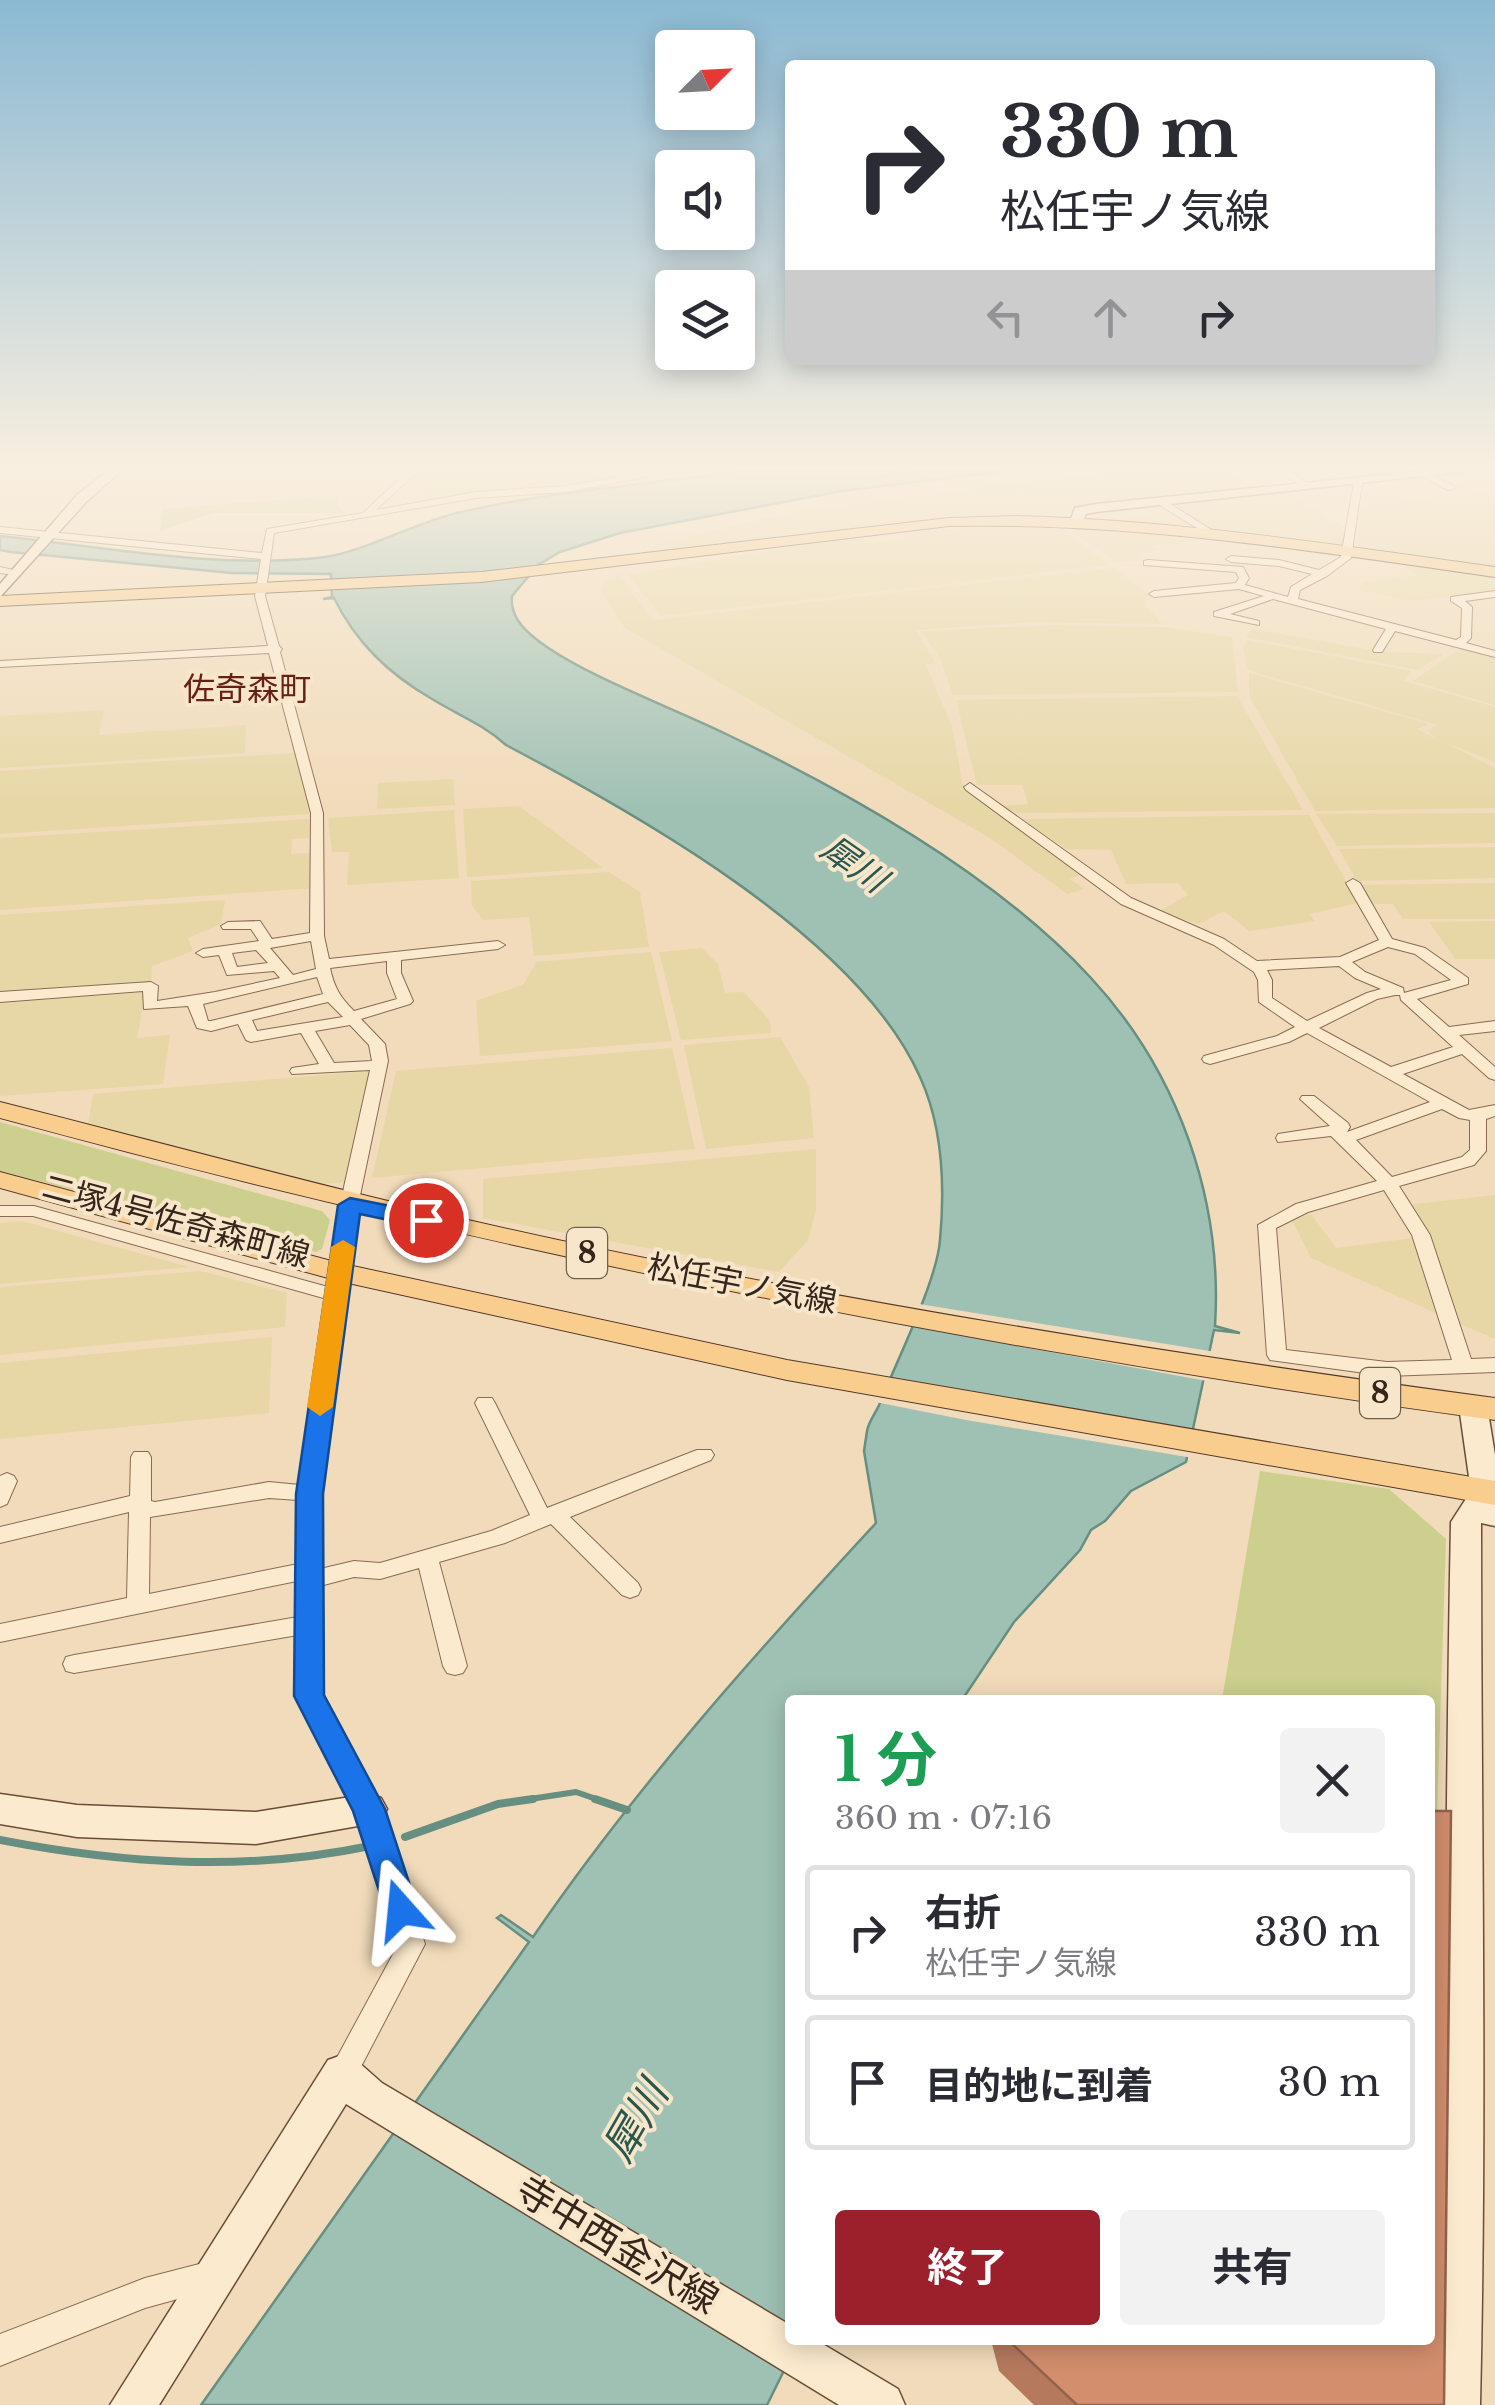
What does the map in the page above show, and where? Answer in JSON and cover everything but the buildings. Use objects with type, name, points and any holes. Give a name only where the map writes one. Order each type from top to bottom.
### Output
[{"type":"main road","points":[[27,583],[108,596],[261,587],[473,583]]},
{"type":"main road","name":"松任宇ノ気線","points":[[0,1110],[350,1205],[824,1302],[1265,1378],[1484,1407]]},
{"type":"main road","name":"8","points":[[0,1180],[337,1284],[1492,1500]]},
{"type":"street","points":[[133,2405],[218,2274],[355,2085],[412,1944],[368,1809],[309,1696],[309,1494],[337,1284],[378,1065],[377,1044],[332,996],[323,968],[316,936],[318,813],[261,583]]},
{"type":"street","points":[[1269,598],[1218,614],[1252,626],[1292,601],[1295,589],[1306,583]]},
{"type":"street","points":[[1154,594],[1238,586],[1269,598],[1495,654]]},
{"type":"street","points":[[1458,644],[1466,638],[1467,607],[1455,599],[1495,594]]},
{"type":"street","points":[[1378,650],[1392,627]]},
{"type":"street","points":[[0,664],[276,649]]},
{"type":"street","points":[[970,787],[1126,900],[1219,942],[1254,966],[1265,980],[1264,999],[1307,1029],[1444,1102],[1483,1116],[1495,1135]]},
{"type":"street","points":[[1353,883],[1387,942]]},
{"type":"street","points":[[228,926],[255,924],[264,944],[291,981]]},
{"type":"street","points":[[203,952],[316,936]]},
{"type":"street","points":[[1210,1059],[1247,1052],[1307,1029],[1372,996],[1463,981],[1420,950],[1387,942],[1342,961],[1254,966]]},
{"type":"street","points":[[0,997],[151,986],[148,1006],[291,981],[323,968],[498,945]]},
{"type":"street","points":[[224,950],[232,972],[278,966]]},
{"type":"street","points":[[244,1019],[251,1038],[352,1018],[405,1001],[394,973],[394,956]]},
{"type":"street","points":[[1342,961],[1360,975],[1401,993],[1495,1074]]},
{"type":"street","points":[[194,1000],[202,1026],[332,996]]},
{"type":"street","points":[[1445,1032],[1495,1026]]},
{"type":"street","points":[[306,1029],[328,1068]]},
{"type":"street","points":[[1392,1072],[1465,1048]]},
{"type":"street","points":[[298,1071],[378,1065]]},
{"type":"street","points":[[1308,1099],[1342,1127],[1339,1134]]},
{"type":"street","points":[[1284,1138],[1339,1134],[1444,1102]]},
{"type":"street","points":[[1483,1116],[1478,1150],[1468,1162],[1302,1208],[1268,1225],[1278,1355],[1388,1369],[1495,1365]]},
{"type":"street","points":[[1339,1134],[1390,1184],[1421,1235],[1464,1368]]},
{"type":"street","points":[[9,1210],[49,1195]]},
{"type":"street","name":"二塚4号佐奇森町線","points":[[9,1210],[337,1284]]},
{"type":"street","points":[[485,1403],[548,1517],[630,1589]]},
{"type":"street","points":[[1457,2405],[1465,2175],[1461,2046],[1466,1522],[1492,1500],[1484,1407]]},
{"type":"street","points":[[0,1633],[308,1575],[354,1569],[380,1571],[548,1517],[704,1455]]},
{"type":"street","points":[[138,1605],[142,1458]]},
{"type":"street","points":[[0,1535],[131,1504],[155,1510],[269,1490],[309,1494]]},
{"type":"street","points":[[428,1556],[455,1666]]},
{"type":"street","points":[[74,1664],[308,1624]]},
{"type":"street","points":[[0,1808],[77,1821],[256,1828],[368,1809]]},
{"type":"street","name":"寺中西金沢線","points":[[355,2085],[874,2399]]},
{"type":"street","points":[[0,2350],[146,2292],[218,2274]]},
{"type":"shaded area","points":[[603,583],[625,583],[653,620],[979,583],[1134,583],[1148,594],[1145,605],[1162,624],[1028,622],[909,631],[917,631],[935,663],[926,665],[952,727],[963,786],[1081,874],[1070,879],[1084,889],[1067,894],[990,838],[625,628],[602,594]]},
{"type":"shaded area","points":[[635,583],[949,583],[661,616]]},
{"type":"shaded area","points":[[1364,583],[1495,583],[1495,593],[1408,601],[1359,589]]},
{"type":"shaded area","points":[[1053,625],[1165,627],[1232,637],[1238,692],[953,695],[940,658],[921,631]]},
{"type":"shaded area","points":[[1252,629],[1383,652],[1444,654],[1418,670],[1246,637]]},
{"type":"shaded area","points":[[1247,640],[1411,671],[1404,681],[1495,707],[1495,762],[1442,741],[1495,768],[1495,808],[1315,811],[1249,696],[1249,673],[1429,724],[1417,729],[1438,740],[1428,731],[1438,725],[1248,670],[1243,647]]},
{"type":"shaded area","points":[[1461,648],[1495,658],[1495,705],[1413,681]]},
{"type":"shaded area","points":[[1237,696],[1303,810],[1018,813],[1002,806],[1028,804],[1022,785],[977,785],[956,700]]},
{"type":"shaded area","points":[[104,710],[99,735],[246,725],[245,753],[0,768],[0,716]]},
{"type":"shaded area","points":[[297,753],[309,814],[0,834],[0,771]]},
{"type":"shaded area","points":[[453,779],[455,805],[377,809],[378,783]]},
{"type":"shaded area","points":[[519,806],[603,868],[467,877],[463,809]]},
{"type":"shaded area","points":[[454,810],[459,878],[347,885],[349,852],[332,852],[328,818]]},
{"type":"shaded area","points":[[1495,813],[1495,843],[1337,846],[1316,814]]},
{"type":"shaded area","points":[[1309,815],[1358,903],[1310,914],[1315,921],[1249,931],[1224,911],[1199,924],[1158,912],[1188,895],[1178,883],[1126,884],[1111,850],[1067,849],[1020,819]]},
{"type":"shaded area","points":[[309,819],[309,838],[292,839],[291,854],[313,853],[315,888],[0,910],[0,838]]},
{"type":"shaded area","points":[[1495,847],[1495,878],[1357,881],[1339,849]]},
{"type":"shaded area","points":[[609,872],[640,892],[649,947],[534,956],[529,917],[483,920],[472,906],[471,881]]},
{"type":"shaded area","points":[[1495,883],[1495,919],[1403,919],[1393,904],[1372,904],[1358,885]]},
{"type":"shaded area","points":[[225,900],[221,924],[188,938],[193,951],[152,966],[151,985],[0,995],[0,915]]},
{"type":"shaded area","points":[[1495,921],[1495,959],[1455,959],[1429,922]]},
{"type":"shaded area","points":[[702,948],[718,964],[725,993],[744,992],[770,1021],[771,1033],[681,1040],[659,952]]},
{"type":"shaded area","points":[[651,952],[672,1041],[480,1056],[476,1001],[524,984],[536,962]]},
{"type":"shaded area","points":[[146,992],[137,1038],[170,1035],[163,1084],[0,1096],[0,1003]]},
{"type":"shaded area","points":[[780,1037],[809,1087],[814,1138],[706,1149],[684,1045]]},
{"type":"shaded area","points":[[672,1048],[695,1149],[372,1178],[396,1071]]},
{"type":"shaded area","points":[[370,1071],[350,1182],[322,1184],[88,1124],[93,1094]]},
{"type":"shaded area","points":[[816,1149],[816,1210],[808,1240],[779,1272],[483,1218],[483,1179]]},
{"type":"shaded area","points":[[1495,1195],[1495,1339],[1453,1321],[1407,1205]]},
{"type":"shaded area","points":[[1311,1214],[1336,1248],[1413,1238],[1440,1315],[1311,1258],[1292,1220]]},
{"type":"shaded area","points":[[22,1221],[189,1267],[0,1284],[0,1223]]},
{"type":"shaded area","points":[[201,1271],[287,1293],[285,1327],[0,1355],[0,1287]]},
{"type":"shaded area","points":[[272,1337],[269,1413],[0,1439],[0,1363]]},
{"type":"green space","points":[[0,1122],[322,1211],[330,1220],[322,1249],[316,1252],[0,1171]]},
{"type":"green space","points":[[1260,1471],[1389,1489],[1446,1539],[1436,1848],[1435,1695],[1223,1695]]},
{"type":"water","name":"犀川","points":[[331,583],[523,583],[512,596],[518,620],[555,652],[773,757],[871,810],[1012,906],[1054,941],[1122,1015],[1171,1096],[1189,1140],[1211,1231],[1216,1278],[1215,1326],[1240,1333],[1214,1330],[1186,1462],[1131,1491],[1105,1521],[1091,1530],[1080,1550],[1014,1622],[965,1695],[785,1695],[785,2345],[797,2345],[767,2405],[201,2405],[529,1942],[497,1918],[501,1915],[533,1937],[612,1828],[697,1724],[876,1523],[864,1451],[867,1431],[932,1277],[940,1240],[940,1157],[928,1096],[890,1025],[848,976],[739,884],[678,843],[506,745],[402,679],[363,643],[334,598],[323,599],[332,597]]},
{"type":"pier","points":[[913,1303],[1216,1352],[1212,1382],[904,1325]]},
{"type":"pier","points":[[883,1379],[1199,1433],[1193,1458],[966,1420],[875,1402]]},
{"type":"waterway","points":[[517,1801],[576,1792],[602,1801]]},
{"type":"waterway","points":[[405,1837],[498,1804],[533,1799]]},
{"type":"waterway","points":[[595,1799],[627,1810]]},
{"type":"waterway","points":[[0,1840],[93,1855],[185,1862],[277,1859],[370,1846]]},
{"type":"slow traffic","points":[[320,1407],[343,1247]]},
{"type":"district","name":"佐奇森町","points":[[247,689]]},
{"type":"route","points":[[401,1910],[368,1809],[309,1696],[309,1494],[350,1205],[426,1220]]}]
